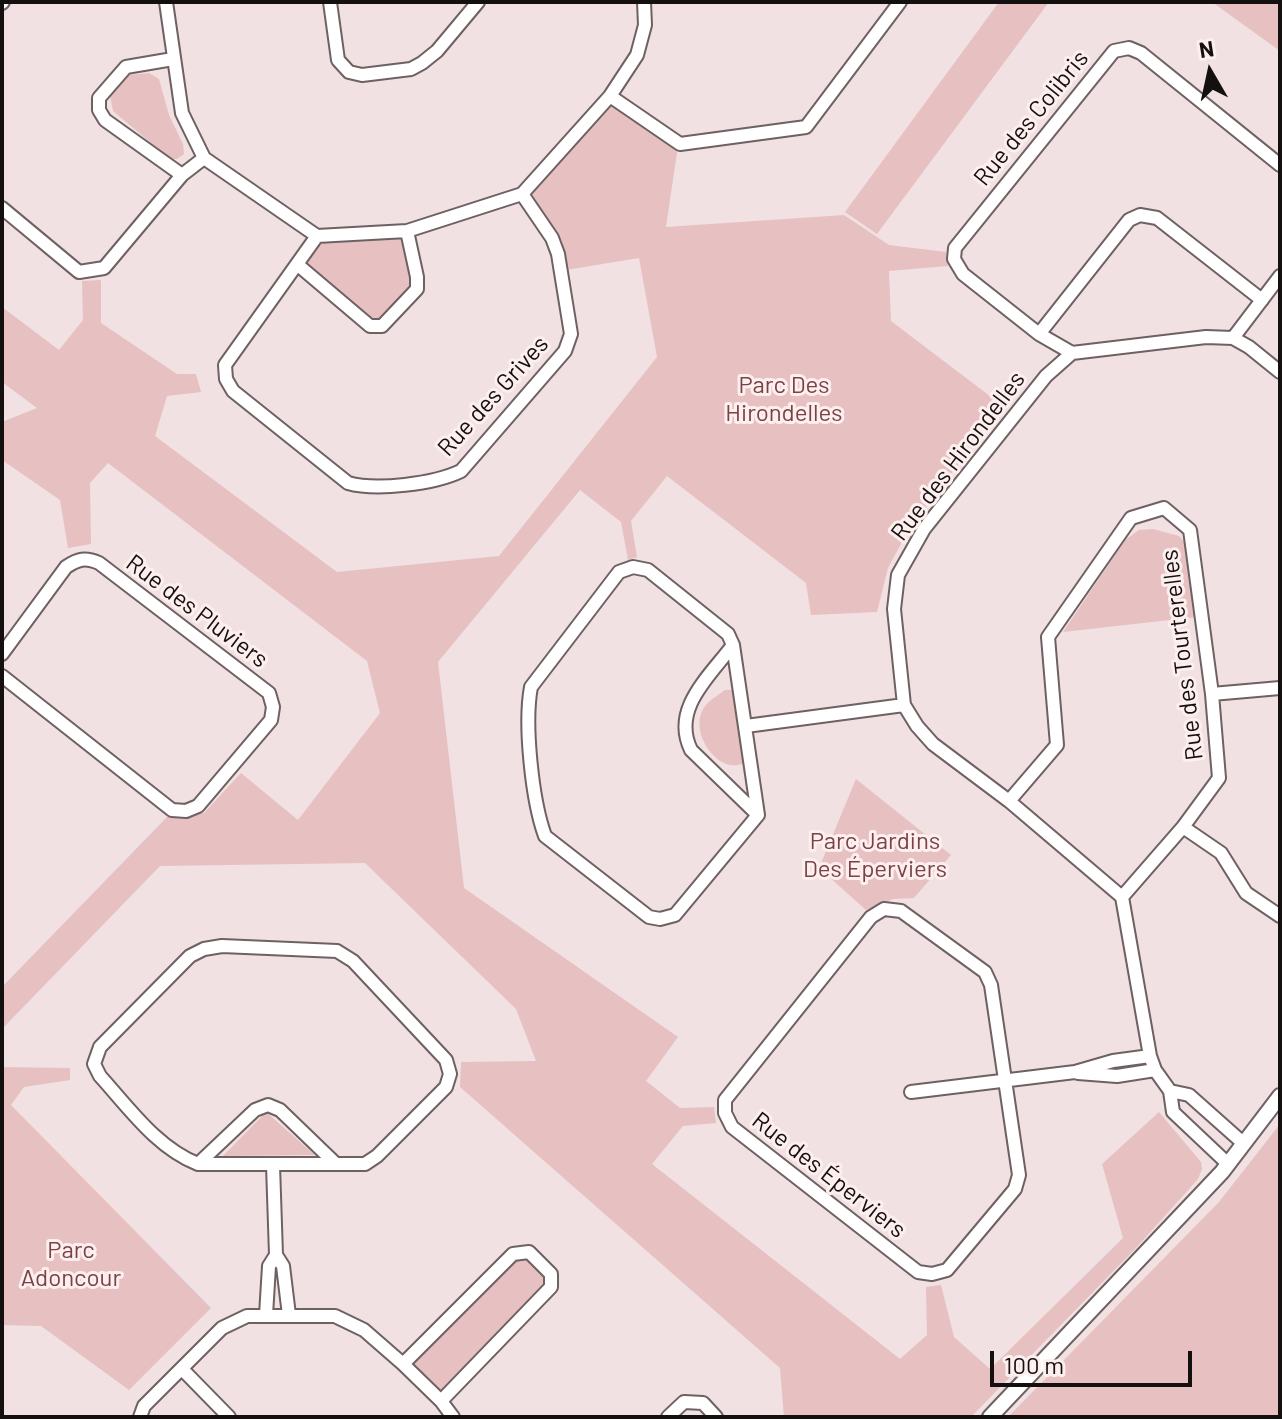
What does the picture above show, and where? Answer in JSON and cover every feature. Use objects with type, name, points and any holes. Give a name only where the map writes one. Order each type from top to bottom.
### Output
[{"type":"street","points":[[166,2],[182,113],[204,158],[317,236],[407,231],[522,194],[610,96],[637,55],[645,25],[644,2]]},
{"type":"street","points":[[330,2],[338,60],[349,72],[362,75],[411,69],[422,63],[437,51],[478,2]]},
{"type":"street","points":[[610,96],[680,144],[806,127],[900,2]]},
{"type":"street","name":"Rue des Colibris","points":[[1072,353],[1039,334],[963,274],[954,259],[955,248],[1114,51],[1129,48],[1141,53],[1280,165]]},
{"type":"street","points":[[173,59],[126,67],[99,98],[99,110],[105,120],[182,175]]},
{"type":"street","points":[[2,208],[79,272],[104,268],[182,175],[204,158]]},
{"type":"street","name":"Rue des Grives","points":[[298,265],[225,365],[226,379],[233,391],[348,483],[365,488],[446,478],[461,471],[565,351],[571,334],[558,254],[552,238],[522,194]]},
{"type":"street","points":[[1039,334],[1129,220],[1140,215],[1157,218],[1262,300]]},
{"type":"street","points":[[317,236],[298,265],[370,326],[382,326],[417,289],[407,231]]},
{"type":"street","points":[[1233,338],[1280,276]]},
{"type":"street","points":[[1072,353],[1206,337],[1233,338],[1280,372]]},
{"type":"street","name":"Rue des Hirondelles","points":[[904,705],[894,609],[898,575],[924,529],[1046,376],[1072,353]]},
{"type":"street","name":"Rue des Tourterelles","points":[[1009,801],[1057,745],[1048,637],[1131,518],[1164,508],[1190,530],[1212,694],[1219,778],[1183,827],[1122,897]]},
{"type":"street","name":"Rue des Pluviers","points":[[2,654],[66,567],[78,559],[90,559],[269,693],[273,707],[271,720],[198,806],[186,811],[172,810],[2,676]]},
{"type":"street","points":[[633,567],[648,570],[728,634],[733,645],[758,815],[675,915],[660,919],[649,917],[545,836],[537,816],[527,707],[531,687],[619,572],[633,567]]},
{"type":"street","points":[[733,645],[686,709],[683,723],[685,737],[691,750],[758,815]]},
{"type":"street","points":[[1212,694],[1280,688]]},
{"type":"street","points":[[746,726],[904,705],[933,744],[1009,801],[1122,897],[1155,1070],[1170,1091],[1173,1112],[1227,1163]]},
{"type":"street","points":[[1183,827],[1221,853],[1246,893],[1280,916]]},
{"type":"street","name":"Rue des Éperviers","points":[[884,909],[901,911],[985,972],[991,985],[1005,1080],[1019,1175],[1015,1189],[947,1270],[932,1274],[918,1272],[732,1127],[725,1113],[725,1100],[871,917],[884,909]]},
{"type":"street","points":[[222,946],[337,951],[353,961],[446,1060],[450,1074],[446,1087],[377,1156],[365,1164],[336,1164],[198,1164],[168,1149],[100,1076],[94,1064],[100,1047],[190,956],[204,949],[222,946]]},
{"type":"street","points":[[911,1092],[1075,1072],[1113,1061],[1150,1056]]},
{"type":"street","points":[[1075,1072],[1110,1076],[1155,1070]]},
{"type":"street","points":[[1170,1091],[1189,1095],[1243,1143]]},
{"type":"street","points":[[990,1417],[1211,1184],[1280,1096]]},
{"type":"street","points":[[198,1164],[255,1110],[268,1105],[280,1110],[336,1164]]},
{"type":"street","points":[[273,1165],[276,1255],[283,1266],[289,1315]]},
{"type":"street","points":[[403,1364],[513,1254],[529,1252],[551,1274],[551,1287],[441,1401]]},
{"type":"street","points":[[266,1315],[269,1266],[276,1255]]},
{"type":"street","points":[[140,1417],[144,1406],[222,1328],[247,1316],[266,1315],[335,1316],[364,1330],[441,1401],[453,1417]]},
{"type":"street","points":[[182,1369],[229,1417]]},
{"type":"street","points":[[668,1417],[684,1402],[703,1403],[716,1417]]},
{"type":"green space","points":[[999,2],[1049,2],[877,234],[845,212]]},
{"type":"green space","points":[[1212,2],[1280,2],[1280,51]]},
{"type":"green space","points":[[149,73],[159,79],[169,115],[183,144],[184,154],[177,159],[170,159],[113,111],[110,96],[129,75]]},
{"type":"green space","name":"Parc Des Hirondelles","points":[[611,100],[678,146],[666,227],[844,215],[889,245],[946,252],[948,266],[889,271],[891,321],[1003,406],[909,529],[888,568],[877,612],[811,615],[806,583],[667,476],[631,521],[637,557],[628,560],[621,522],[580,490],[438,662],[464,888],[678,1037],[646,1081],[680,1108],[714,1107],[716,1123],[683,1126],[652,1164],[900,1359],[927,1335],[926,1287],[941,1285],[954,1337],[990,1369],[1123,1238],[1102,1164],[1159,1112],[1201,1162],[1198,1179],[1136,1248],[971,1417],[784,1417],[780,1368],[460,1087],[461,1062],[536,1061],[516,1009],[365,863],[160,866],[2,1029],[2,987],[167,817],[204,813],[241,773],[298,820],[380,713],[367,661],[108,463],[90,483],[91,544],[68,548],[60,500],[2,460],[2,422],[37,408],[2,382],[2,307],[59,350],[83,320],[82,281],[101,280],[101,323],[177,374],[196,374],[201,392],[167,396],[155,436],[337,572],[499,556],[657,357],[639,258],[566,270],[562,241],[526,193]]},
{"type":"green space","points":[[404,234],[414,289],[389,317],[371,323],[303,265],[319,238]]},
{"type":"green space","points":[[1153,529],[1179,536],[1187,545],[1197,617],[1063,632],[1125,540],[1139,530]]},
{"type":"green space","points":[[725,690],[734,690],[748,761],[738,765],[719,760],[704,743],[700,732],[702,711]]},
{"type":"green space","name":"Parc Jardins Des Éperviers","points":[[856,779],[951,855],[914,898],[893,899],[866,910],[819,868]]},
{"type":"green space","name":"Parc Adoncour","points":[[2,1067],[70,1068],[70,1080],[24,1087],[11,1105],[211,1308],[129,1390],[41,1326],[2,1325]]},
{"type":"green space","points":[[266,1112],[315,1155],[223,1156]]},
{"type":"green space","points":[[1280,1124],[1280,1417],[1008,1417],[1219,1202]]},
{"type":"green space","points":[[529,1252],[551,1274],[551,1287],[441,1401],[403,1364],[513,1254]]}]
